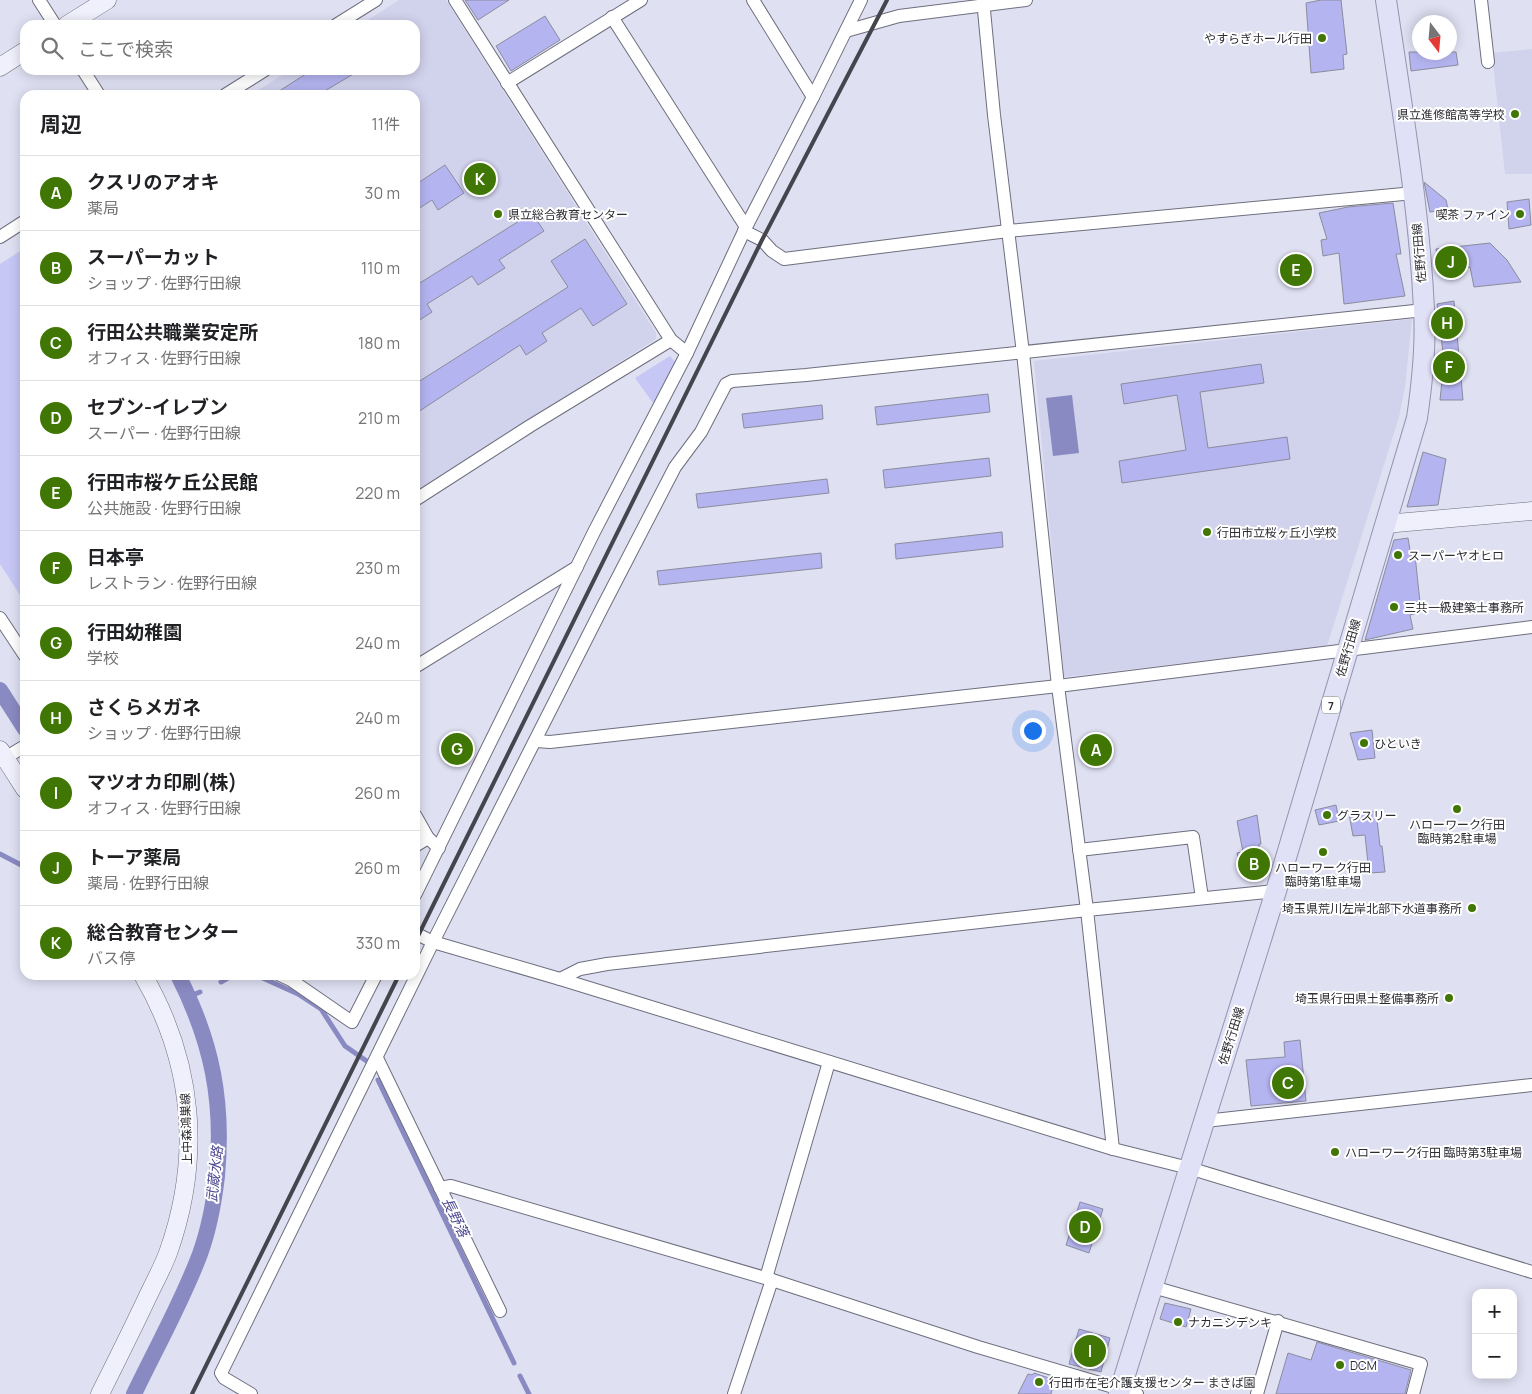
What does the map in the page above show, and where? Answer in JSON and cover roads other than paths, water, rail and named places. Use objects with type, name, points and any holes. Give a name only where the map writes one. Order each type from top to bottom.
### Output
[{"type":"main road","points":[[75,20],[107,0]]},
{"type":"main road","name":"佐野行田線","points":[[1125,1393],[1153,1287],[1276,891],[1417,418],[1421,388],[1424,310],[1414,194],[1386,0]]},
{"type":"main road","points":[[0,68],[20,55]]},
{"type":"main road","points":[[1384,524],[1532,511]]},
{"type":"main road","points":[[10,753],[20,777]]},
{"type":"main road","name":"上中森鴻巣線","points":[[100,1394],[167,1255],[179,1220],[186,1188],[189,1154],[185,1090],[177,1052],[155,996],[146,980]]},
{"type":"street","points":[[39,0],[51,20]]},
{"type":"street","points":[[344,20],[376,0]]},
{"type":"street","points":[[456,0],[671,340],[687,353]]},
{"type":"street","points":[[507,83],[641,0]]},
{"type":"street","points":[[753,0],[813,97]]},
{"type":"street","points":[[420,885],[594,532],[687,353],[745,229],[861,0]]},
{"type":"street","points":[[846,31],[899,16],[983,2],[1026,0]]},
{"type":"street","points":[[1481,0],[1488,62]]},
{"type":"street","points":[[983,2],[1023,353],[1058,686],[1088,910],[1113,1150]]},
{"type":"street","points":[[612,17],[745,229],[762,240],[772,251],[784,259],[1008,231],[1414,194]]},
{"type":"street","points":[[86,75],[96,90]]},
{"type":"street","points":[[233,90],[257,75]]},
{"type":"street","points":[[0,237],[20,224]]},
{"type":"street","points":[[420,968],[675,467],[701,432],[726,384],[732,381],[1023,353],[1424,310]]},
{"type":"street","points":[[420,497],[530,426],[671,340]]},
{"type":"street","points":[[420,664],[578,566]]},
{"type":"street","points":[[0,618],[20,648]]},
{"type":"street","points":[[536,741],[560,741],[1058,686],[1532,627]]},
{"type":"street","points":[[420,824],[428,838],[439,848]]},
{"type":"street","points":[[1080,850],[1193,837],[1202,898]]},
{"type":"street","points":[[420,843],[428,838]]},
{"type":"street","points":[[560,979],[580,970],[607,964],[1088,910],[1276,891]]},
{"type":"street","points":[[420,936],[433,942],[560,979],[1113,1150],[1189,1168],[1532,1272]]},
{"type":"street","points":[[291,980],[352,1022],[373,980]]},
{"type":"street","points":[[251,1394],[224,1378],[221,1373],[414,980]]},
{"type":"street","points":[[376,1058],[500,1311]]},
{"type":"street","points":[[734,1394],[769,1279],[828,1062]]},
{"type":"street","points":[[1205,1121],[1532,1085]]},
{"type":"street","points":[[440,1188],[451,1186],[769,1279],[1125,1393]]},
{"type":"street","points":[[1153,1287],[1421,1364],[1412,1394]]},
{"type":"street","points":[[1257,1394],[1278,1322]]},
{"type":"waterway","name":"武蔵水路","points":[[0,690],[20,721]]},
{"type":"waterway","name":"長野落","points":[[0,854],[20,864]]},
{"type":"waterway","name":"武蔵水路","points":[[134,1394],[177,1307],[200,1254],[211,1215],[217,1176],[219,1122],[213,1072],[199,1024],[180,980]]},
{"type":"waterway","name":"長野落","points":[[267,980],[298,994],[321,1009],[345,1046],[368,1062]]},
{"type":"waterway","points":[[188,997],[200,992]]},
{"type":"waterway","name":"長野落","points":[[378,1080],[514,1363]]},
{"type":"waterway","name":"長野落","points":[[520,1376],[529,1394]]},
{"type":"railway","points":[[420,932],[762,240],[887,0]]},
{"type":"railway","points":[[192,1394],[397,980]]},
{"type":"place","name":"やすらぎホール行田","points":[[1322,38]]},
{"type":"place","name":"県立進修館高等学校","points":[[1515,114]]},
{"type":"place","name":"総合教育センター","points":[[480,179]]},
{"type":"place","name":"県立総合教育センター","points":[[498,214]]},
{"type":"place","name":"喫茶 ファイン","points":[[1520,214]]},
{"type":"place","name":"トーア薬局","points":[[1451,262]]},
{"type":"place","name":"行田市桜ケ丘公民館","points":[[1296,270]]},
{"type":"place","name":"さくらメガネ","points":[[1447,323]]},
{"type":"place","name":"日本亭","points":[[1449,367]]},
{"type":"place","name":"行田市立桜ヶ丘小学校","points":[[1207,532]]},
{"type":"place","name":"スーパーヤオヒロ","points":[[1398,555]]},
{"type":"place","name":"三共一級建築士事務所","points":[[1394,607]]},
{"type":"place","name":"ひといき","points":[[1364,743]]},
{"type":"place","name":"行田幼稚園","points":[[457,749]]},
{"type":"place","name":"クスリのアオキ","points":[[1096,750]]},
{"type":"place","name":"ハローワーク行田 臨時第2駐車場","points":[[1457,809]]},
{"type":"place","name":"グラスリー","points":[[1327,815]]},
{"type":"place","name":"ハローワーク行田 臨時第1駐車場","points":[[1323,852]]},
{"type":"place","name":"スーパーカット","points":[[1254,864]]},
{"type":"place","name":"埼玉県荒川左岸北部下水道事務所","points":[[1472,908]]},
{"type":"place","name":"埼玉県行田県土整備事務所","points":[[1449,998]]},
{"type":"place","name":"行田公共職業安定所","points":[[1288,1083]]},
{"type":"place","name":"ハローワーク行田 臨時第3駐車場","points":[[1335,1152]]},
{"type":"place","name":"セブン-イレブン","points":[[1085,1227]]},
{"type":"place","name":"ナカニシデンキ","points":[[1178,1322]]},
{"type":"place","name":"マツオカ印刷(株)","points":[[1090,1351]]},
{"type":"place","name":"DCM","points":[[1340,1365]]},
{"type":"place","name":"行田市在宅介護支援センター まきば園","points":[[1039,1382]]}]
